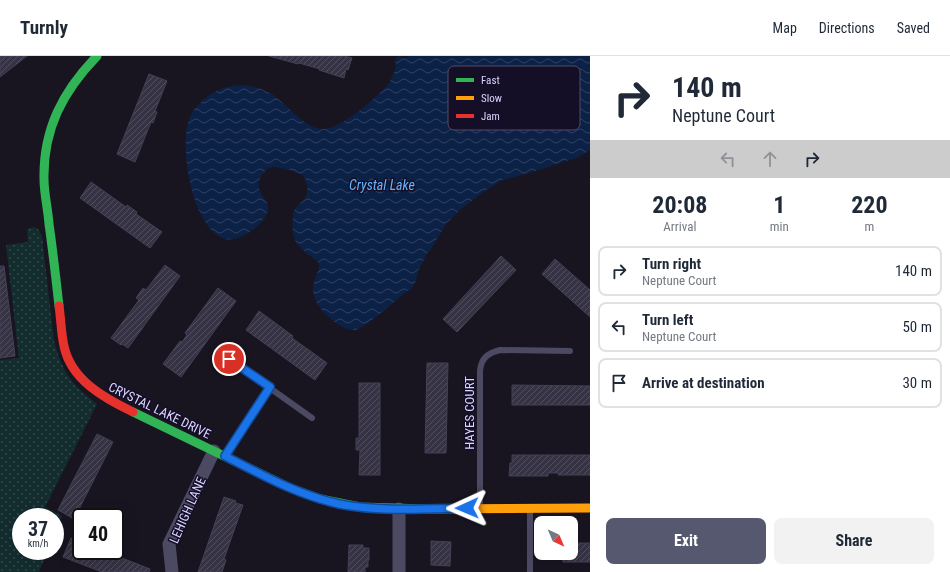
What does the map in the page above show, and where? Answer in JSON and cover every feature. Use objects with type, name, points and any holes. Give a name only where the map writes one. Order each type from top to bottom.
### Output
[{"type":"street","name":"CRYSTAL LAKE DRIVE","points":[[97,56],[79,74],[64,98],[48,137],[45,157],[44,179],[48,220],[64,348],[72,367],[82,381],[94,391],[121,406],[290,488],[320,499],[360,507],[399,509],[590,508]]},
{"type":"street","name":"LEHIGH LANE","points":[[172,572],[169,544],[219,454]]},
{"type":"street","points":[[399,509],[399,572]]},
{"type":"lane","name":"HAYES COURT","points":[[480,508],[480,371],[483,360],[490,354],[500,350],[570,351]]},
{"type":"lane","points":[[229,359],[312,418]]},
{"type":"lane","points":[[219,454],[270,387]]},
{"type":"lane","points":[[530,509],[530,572]]},
{"type":"green space","points":[[34,227],[38,229],[42,236],[54,341],[61,362],[74,384],[97,404],[45,507],[47,508],[12,508],[12,560],[44,560],[39,572],[0,572],[0,360],[19,358],[6,245],[28,242],[27,229]]},
{"type":"water","name":"Crystal Lake","points":[[399,56],[405,58],[410,56],[590,56],[590,150],[579,157],[502,180],[482,193],[461,209],[446,224],[428,252],[410,291],[407,291],[366,324],[352,330],[336,323],[324,313],[319,306],[313,291],[314,282],[319,268],[318,262],[301,248],[294,236],[293,212],[307,195],[305,178],[300,174],[278,167],[268,169],[261,177],[259,182],[259,190],[268,206],[266,216],[257,227],[244,236],[231,240],[225,239],[214,232],[204,220],[196,204],[187,166],[187,130],[192,113],[202,100],[216,91],[235,85],[251,86],[265,91],[278,99],[299,118],[311,126],[323,129],[331,128],[356,114],[384,89],[389,83],[396,67],[395,59]]},
{"type":"building","points":[[0,56],[27,56],[0,77]]},
{"type":"building","points":[[269,56],[345,56],[352,58],[348,70],[346,69],[344,78],[319,70],[320,69]]},
{"type":"building","points":[[149,74],[167,81],[155,111],[157,112],[153,123],[151,122],[135,162],[117,154]]},
{"type":"building","points":[[91,182],[126,207],[127,205],[137,212],[136,214],[162,232],[150,248],[80,198]]},
{"type":"building","points":[[501,256],[516,270],[457,332],[443,319]]},
{"type":"building","points":[[555,259],[590,290],[590,317],[542,274]]},
{"type":"building","points":[[165,265],[180,276],[128,348],[122,344],[121,345],[111,338],[139,300],[136,298],[143,288],[146,290]]},
{"type":"building","points":[[0,266],[4,266],[15,356],[0,358]]},
{"type":"building","points":[[218,288],[236,301],[181,377],[163,364],[180,341],[182,342],[187,335],[185,333]]},
{"type":"building","points":[[259,311],[293,336],[292,338],[327,363],[315,380],[246,330]]},
{"type":"building","points":[[427,363],[448,363],[446,453],[425,453]]},
{"type":"building","points":[[359,383],[380,383],[380,475],[359,475],[360,450],[356,450],[356,438],[359,438]]},
{"type":"building","points":[[512,385],[590,386],[590,405],[512,405]]},
{"type":"building","points":[[97,434],[113,442],[80,508],[72,508],[72,518],[64,513],[64,508],[59,508]]},
{"type":"building","points":[[512,455],[590,455],[590,475],[558,475],[559,473],[548,473],[548,476],[509,476]]},
{"type":"building","points":[[224,497],[236,501],[235,503],[243,505],[224,559],[226,560],[222,572],[198,572]]},
{"type":"building","points":[[71,538],[72,560],[124,559],[150,569],[149,572],[102,572],[64,557]]},
{"type":"building","points":[[431,541],[451,542],[450,566],[431,565]]},
{"type":"building","points":[[578,543],[590,543],[590,562],[563,562],[563,560],[578,560]]},
{"type":"building","points":[[349,545],[363,545],[363,548],[369,548],[368,567],[365,567],[365,572],[348,572]]},
{"type":"traffic: fast","points":[[59,306],[44,185],[47,144],[51,127],[65,97],[74,83],[97,56]]},
{"type":"traffic: fast","points":[[133,412],[290,488],[320,499],[360,507],[426,509]]},
{"type":"traffic: slow","points":[[426,509],[590,508]]},
{"type":"traffic: jam","points":[[59,306],[64,346],[74,369],[81,378],[100,394],[133,412]]},
{"type":"route","points":[[229,359],[270,387],[225,456],[290,488],[320,499],[340,504],[360,507],[399,509],[467,508]]}]
